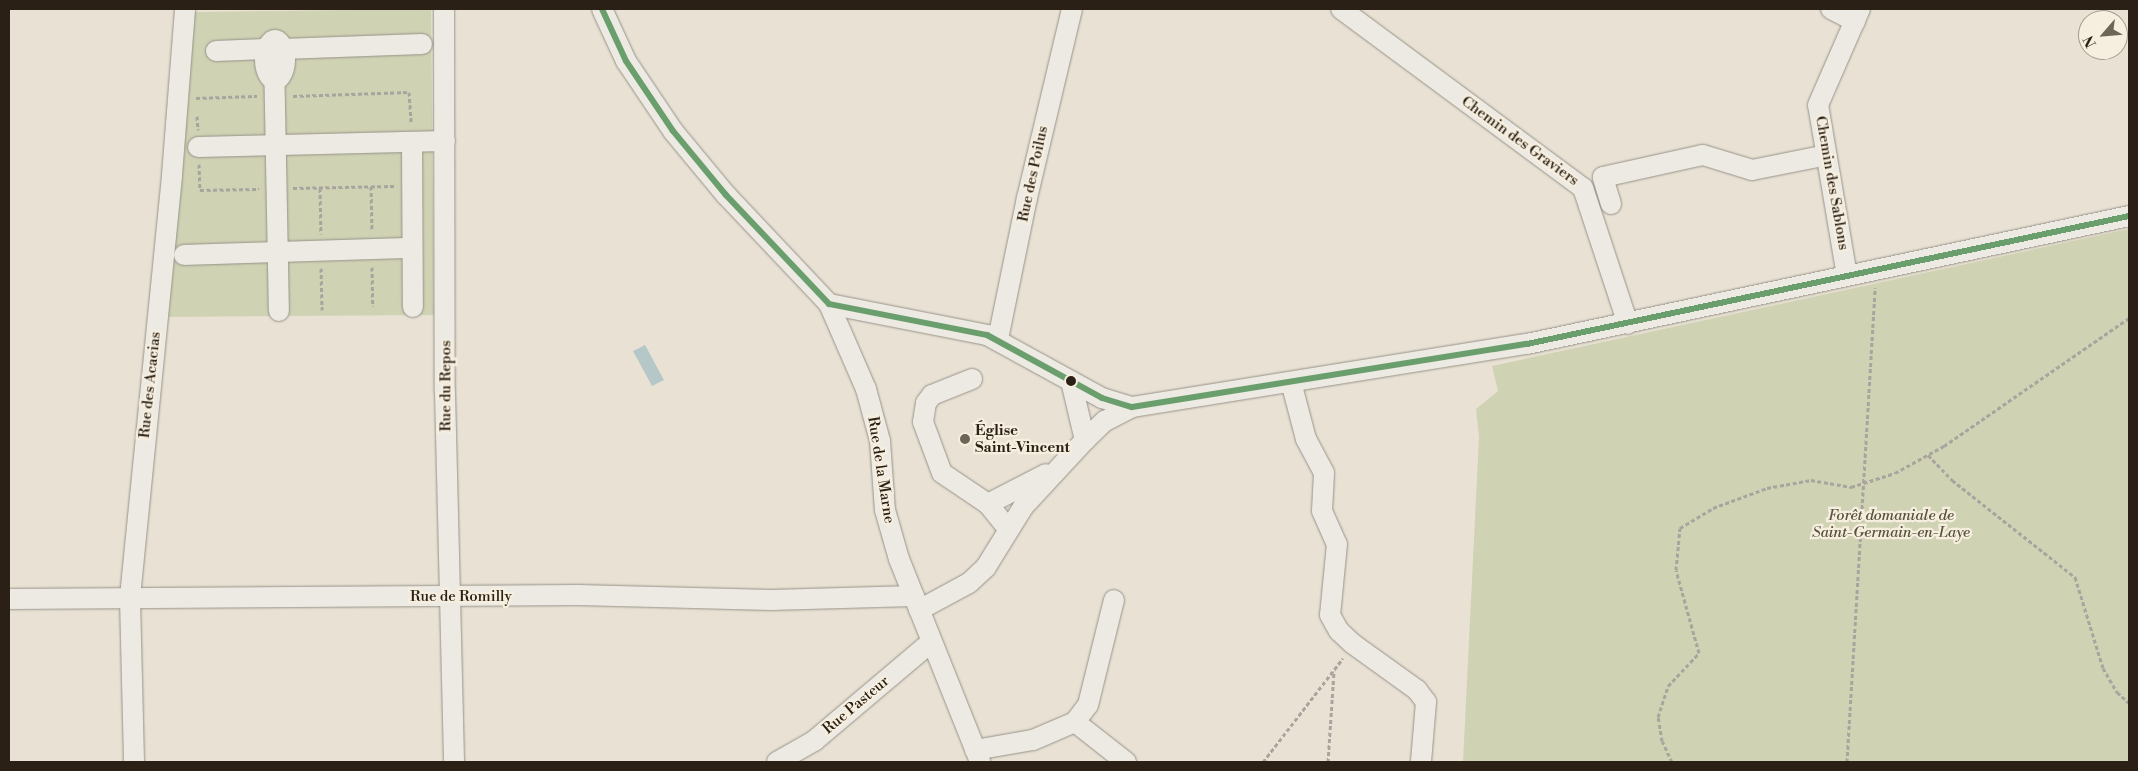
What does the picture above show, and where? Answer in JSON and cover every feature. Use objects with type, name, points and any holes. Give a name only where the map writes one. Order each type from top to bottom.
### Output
[{"type":"street","name":"Rue des Acacias","points":[[134,762],[130,597],[172,175],[185,9]]},
{"type":"street","name":"Rue du Repos","points":[[444,9],[445,392],[454,762]]},
{"type":"street","name":"Rue de la Marne","points":[[602,9],[626,61],[673,131],[726,195],[829,304],[866,388],[880,441],[885,510],[899,559],[977,756]]},
{"type":"street","name":"Rue des Poilus","points":[[998,339],[1027,198],[1072,9]]},
{"type":"street","name":"Chemin des Graviers","points":[[1341,9],[1583,188],[1628,324]]},
{"type":"street","points":[[1831,9],[1858,15]]},
{"type":"street","name":"Chemin des Sablons","points":[[1847,276],[1818,105],[1858,15]]},
{"type":"street","points":[[273,43],[279,311]]},
{"type":"street","points":[[216,51],[273,43],[422,44]]},
{"type":"street","points":[[198,147],[445,141]]},
{"type":"street","points":[[412,142],[413,307]]},
{"type":"street","points":[[1611,204],[1603,177],[1703,155],[1752,170],[1827,155]]},
{"type":"street","points":[[916,603],[969,583],[986,567],[1023,507],[1084,440],[1105,421],[1132,407],[1527,344],[2129,216]]},
{"type":"street","points":[[184,255],[412,248]]},
{"type":"street","points":[[829,304],[856,312],[900,316],[976,332],[998,339],[1102,398],[1132,407]]},
{"type":"street","points":[[972,379],[932,395],[926,403],[923,422],[942,473],[988,504],[1009,530]]},
{"type":"street","points":[[1071,381],[1084,440]]},
{"type":"street","points":[[1291,382],[1306,439],[1324,473],[1322,511],[1337,544],[1330,614],[1339,631],[1353,644],[1417,690],[1426,702],[1421,762]]},
{"type":"street","points":[[988,504],[1059,467]]},
{"type":"street","name":"Rue de Romilly","points":[[9,599],[578,595],[916,603]]},
{"type":"street","points":[[977,756],[1033,740],[1075,722],[1088,705],[1114,600]]},
{"type":"street","name":"Rue Pasteur","points":[[777,762],[814,740],[931,642]]},
{"type":"street","points":[[1075,722],[1126,762]]},
{"type":"path","points":[[198,147],[196,97],[409,92],[412,142]]},
{"type":"path","points":[[1847,762],[1876,270]]},
{"type":"path","points":[[1672,762],[1662,741],[1658,716],[1668,686],[1699,653],[1676,570],[1680,528],[1713,508],[1767,488],[1811,480],[1851,487],[1895,473],[1928,455],[2129,318]]},
{"type":"path","points":[[1928,455],[1952,480],[2075,577],[2103,668],[2117,692],[2129,703]]},
{"type":"path","points":[[1263,762],[1353,644]]},
{"type":"path","points":[[1328,762],[1334,669]]},
{"type":"green space","points":[[431,9],[434,315],[164,317],[194,12]]},
{"type":"green space","name":"Forêt domaniale de Saint-Germain-en-Laye","points":[[2129,229],[2129,762],[1463,762],[1479,437],[1476,409],[1498,391],[1492,366]]},
{"type":"shaded area","points":[[645,345],[664,380],[652,386],[633,351]]},
{"type":"transit line","points":[[602,9],[626,61],[673,131],[726,195],[829,304]]},
{"type":"transit line","points":[[829,304],[987,335],[1102,398],[1132,407],[1527,344],[2129,216]]},
{"type":"place","name":"Église Saint-Vincent","points":[[965,439]]}]
